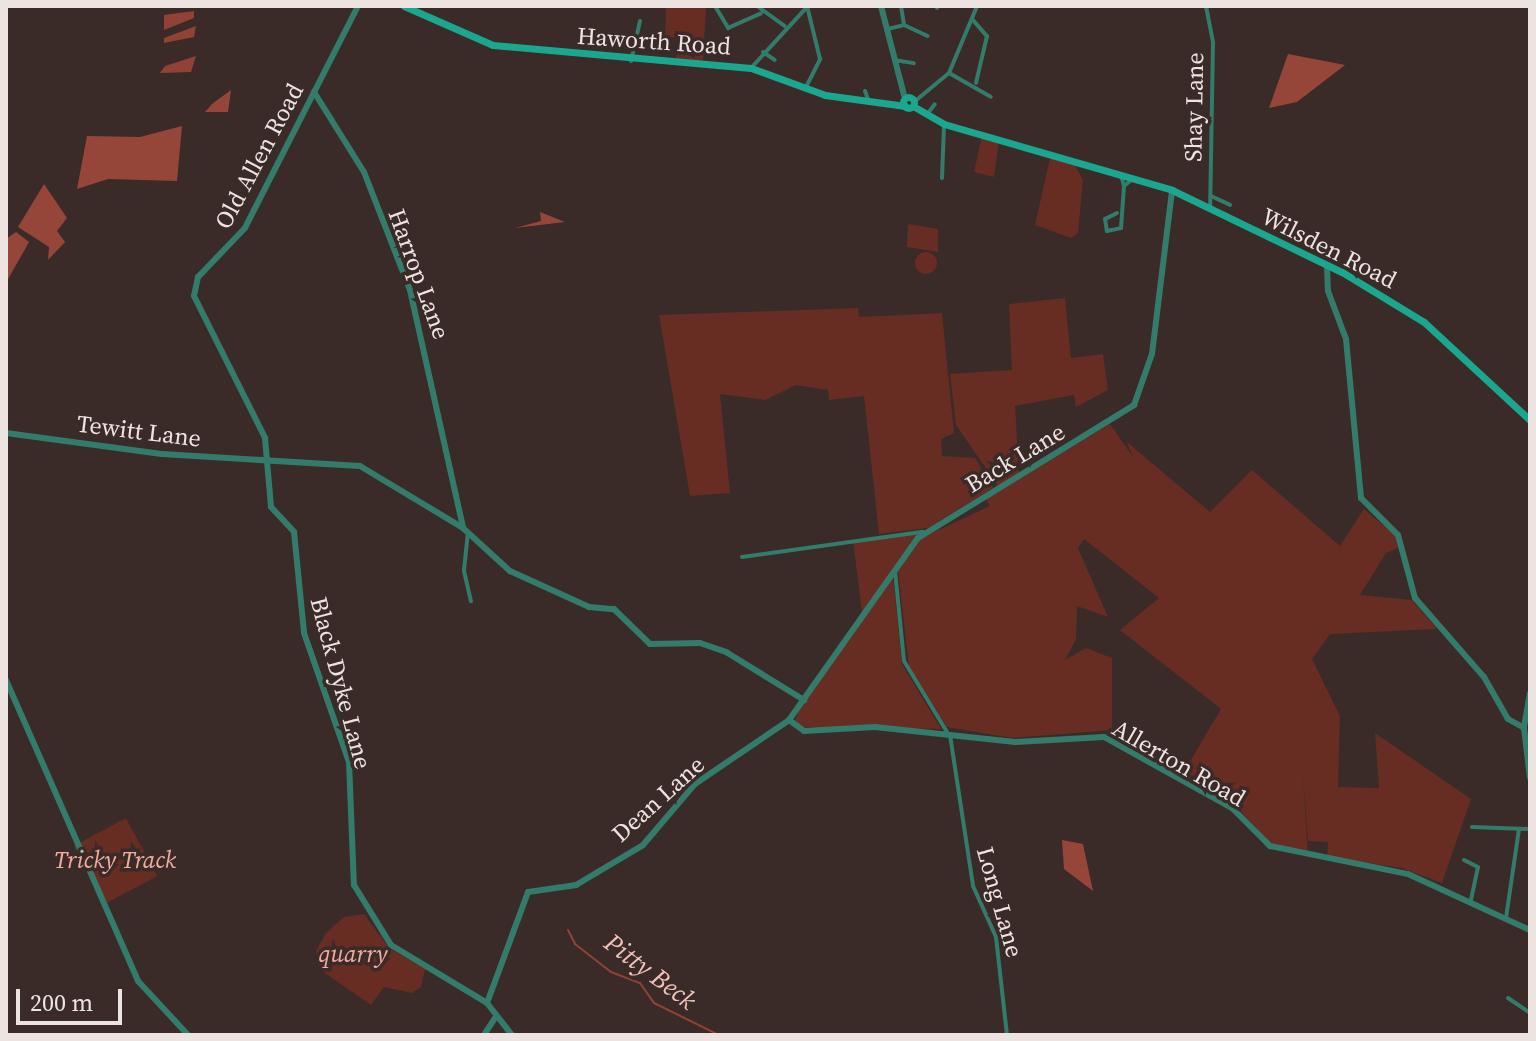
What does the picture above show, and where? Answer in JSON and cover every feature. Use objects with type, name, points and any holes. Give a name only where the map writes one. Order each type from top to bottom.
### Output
[{"type":"main road","name":"Haworth Road","points":[[404,6],[493,45],[631,61],[751,68],[805,89],[870,104],[915,105],[944,124],[1172,190]]},
{"type":"main road","name":"Wilsden Road","points":[[1172,190],[1327,265],[1424,322],[1530,420]]},
{"type":"street","name":"Old Allen Road","points":[[268,462],[262,431],[200,314],[194,288],[242,234],[358,6]]},
{"type":"street","points":[[715,6],[728,28],[761,13]]},
{"type":"street","points":[[757,6],[761,13],[785,26]]},
{"type":"street","points":[[751,68],[785,26],[808,6],[820,59],[805,89]]},
{"type":"street","points":[[881,6],[892,60],[915,105]]},
{"type":"street","points":[[901,6],[904,25]]},
{"type":"street","points":[[915,105],[949,73],[977,6]]},
{"type":"street","name":"Shay Lane","points":[[1206,6],[1213,43],[1210,210]]},
{"type":"street","points":[[972,19],[987,36],[976,83]]},
{"type":"street","points":[[631,61],[640,21]]},
{"type":"street","points":[[886,29],[904,25],[928,36]]},
{"type":"street","points":[[763,52],[775,60]]},
{"type":"street","points":[[892,60],[914,63]]},
{"type":"street","points":[[949,73],[976,83],[991,97]]},
{"type":"street","points":[[865,91],[870,104]]},
{"type":"street","name":"Harrop Lane","points":[[314,92],[364,172],[410,290],[466,530]]},
{"type":"street","points":[[915,105],[935,104]]},
{"type":"street","points":[[942,178],[944,124]]},
{"type":"street","points":[[1117,213],[1105,219],[1107,231],[1121,228],[1117,213],[1124,186],[1121,175]]},
{"type":"street","points":[[1124,186],[1134,178]]},
{"type":"street","name":"Back Lane","points":[[789,720],[895,570],[926,533],[1134,405],[1152,354],[1172,190]]},
{"type":"street","points":[[1211,196],[1230,205]]},
{"type":"street","points":[[1327,265],[1328,291],[1346,339],[1361,498],[1398,535],[1415,598],[1484,677],[1508,719],[1524,728]]},
{"type":"street","name":"Tewitt Lane","points":[[6,433],[268,462]]},
{"type":"street","points":[[268,462],[360,466],[466,530],[510,571],[589,607],[614,609],[650,644],[700,643],[726,652],[804,700]]},
{"type":"street","name":"Black Dyke Lane","points":[[268,462],[271,507],[296,538],[304,633],[349,762],[354,885],[391,945],[487,1003]]},
{"type":"street","points":[[466,530],[464,571],[471,601]]},
{"type":"street","points":[[742,557],[926,533]]},
{"type":"street","points":[[895,570],[904,661],[948,732]]},
{"type":"street","points":[[6,680],[138,981],[188,1035]]},
{"type":"street","points":[[1530,693],[1524,728],[1530,778]]},
{"type":"street","name":"Dean Lane","points":[[487,1003],[524,897],[546,886],[576,885],[643,845],[695,784],[789,720]]},
{"type":"street","name":"Allerton Road","points":[[789,720],[804,731],[948,732],[1015,742],[1104,737],[1232,808],[1270,846],[1408,874],[1471,900],[1530,930]]},
{"type":"street","name":"Long Lane","points":[[948,732],[954,801],[973,886],[996,937],[1007,1035]]},
{"type":"street","points":[[1472,827],[1530,829]]},
{"type":"street","points":[[1506,918],[1519,829]]},
{"type":"street","points":[[1464,860],[1478,867],[1471,900]]},
{"type":"street","points":[[1508,998],[1530,1013]]},
{"type":"street","points":[[487,1003],[512,1035]]},
{"type":"street","points":[[484,1035],[495,1017]]},
{"type":"green space","points":[[666,6],[706,6],[703,63],[676,61],[678,38],[665,37]]},
{"type":"green space","points":[[982,136],[999,140],[994,177],[974,172]]},
{"type":"green space","points":[[1050,158],[1074,164],[1083,180],[1078,233],[1071,238],[1035,225]]},
{"type":"green space","points":[[908,224],[938,229],[938,252],[907,247]]},
{"type":"green space","points":[[926,252],[934,255],[937,263],[934,271],[926,274],[918,271],[915,263],[918,255]]},
{"type":"green space","points":[[1065,298],[1071,358],[1103,354],[1108,390],[1076,407],[1074,395],[1015,406],[1019,473],[998,486],[956,425],[950,374],[1012,370],[1009,304]]},
{"type":"green space","points":[[858,308],[859,317],[942,313],[954,433],[941,439],[942,456],[975,458],[993,488],[928,528],[879,534],[864,396],[829,400],[828,390],[796,385],[765,400],[720,394],[730,493],[690,496],[659,315]]},
{"type":"green space","points":[[1110,424],[1133,457],[1127,442],[1210,512],[1252,470],[1340,546],[1364,509],[1397,537],[1398,548],[1386,553],[1360,595],[1412,600],[1437,629],[1330,634],[1312,659],[1340,716],[1338,787],[1379,788],[1375,733],[1471,799],[1442,883],[1402,868],[1327,857],[1328,842],[1308,841],[1303,775],[1308,855],[1269,842],[1233,803],[1182,775],[1221,709],[1120,630],[1159,598],[1084,539],[1078,548],[1108,617],[1077,606],[1076,639],[1065,660],[1086,648],[1112,658],[1112,730],[1012,738],[947,727],[909,667],[898,571],[921,538],[990,506],[986,499]]},
{"type":"green space","points":[[918,533],[862,613],[853,540]]},
{"type":"green space","points":[[893,577],[902,664],[941,729],[802,727],[795,721],[799,710]]},
{"type":"green space","name":"Tricky Track","points":[[126,818],[157,876],[105,904],[74,846]]},
{"type":"green space","name":"quarry","points":[[364,914],[389,948],[425,969],[421,987],[412,993],[384,987],[371,1005],[319,969],[316,951],[326,933],[344,917]]},
{"type":"shaded area","points":[[194,11],[194,18],[164,30],[164,15]]},
{"type":"shaded area","points":[[196,26],[194,37],[164,43],[164,38]]},
{"type":"shaded area","points":[[1288,54],[1345,65],[1297,102],[1269,108]]},
{"type":"shaded area","points":[[196,56],[191,72],[160,73],[165,66]]},
{"type":"shaded area","points":[[231,90],[228,112],[205,112],[212,104]]},
{"type":"shaded area","points":[[182,126],[177,181],[108,179],[77,189],[87,136],[140,137]]},
{"type":"shaded area","points":[[44,184],[67,218],[57,231],[65,242],[48,260],[49,247],[18,227]]},
{"type":"shaded area","points":[[540,212],[565,222],[515,228],[541,221]]},
{"type":"shaded area","points":[[16,232],[29,242],[7,281],[6,239]]},
{"type":"shaded area","points":[[1062,840],[1083,844],[1093,891],[1064,869]]},
{"type":"waterway","name":"Pitty Beck","points":[[568,930],[575,944],[611,972],[640,983],[654,1003],[719,1035]]}]
